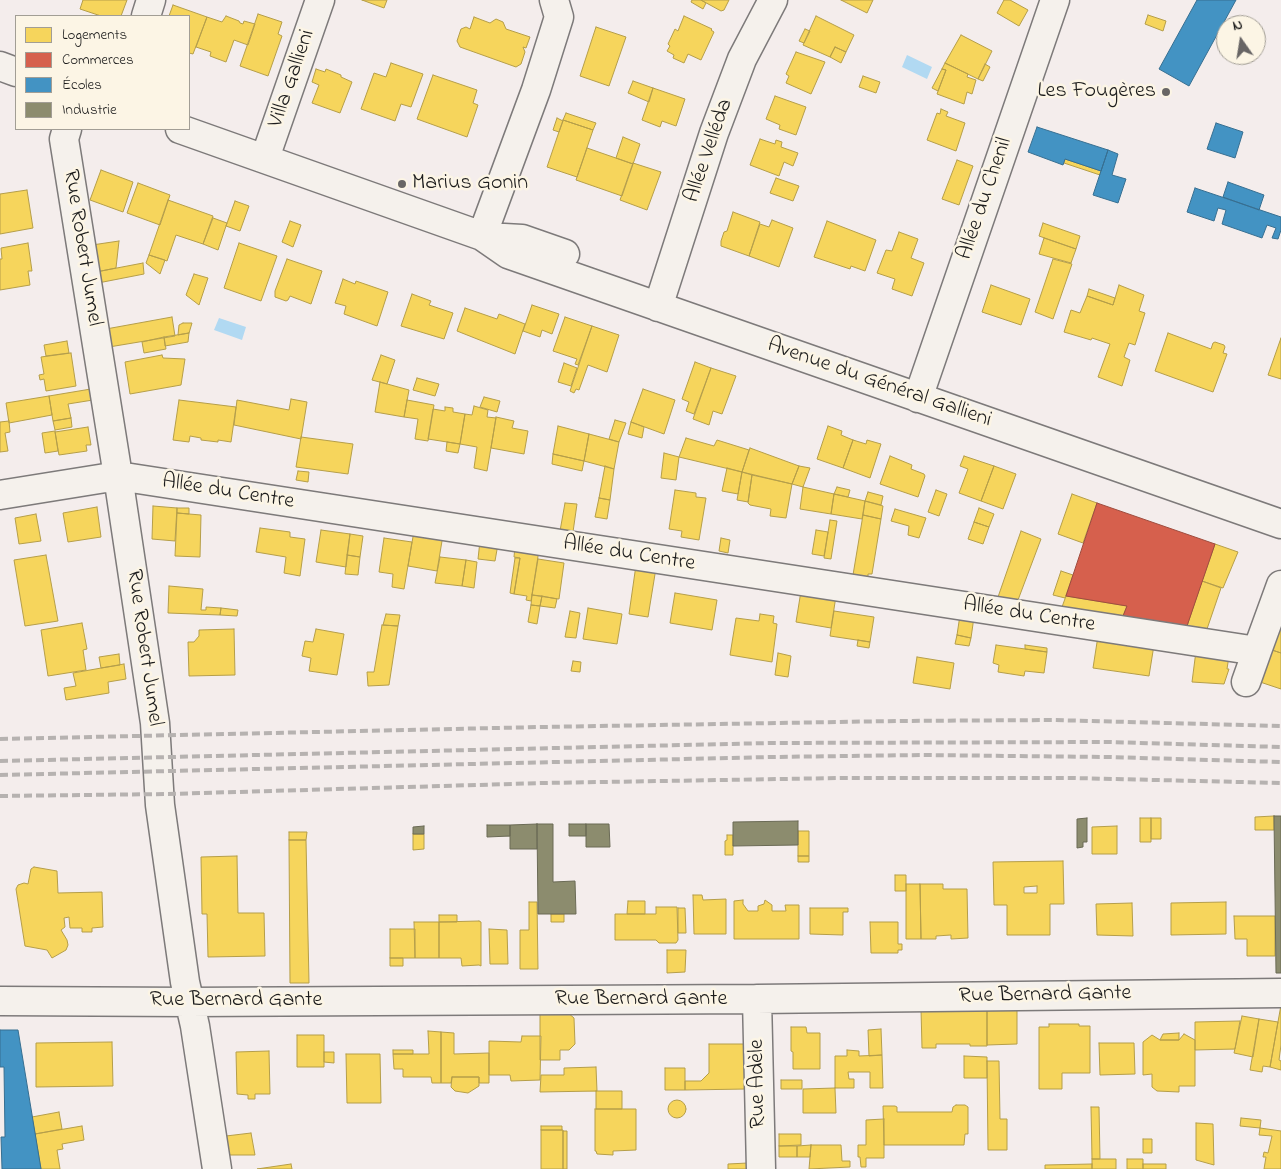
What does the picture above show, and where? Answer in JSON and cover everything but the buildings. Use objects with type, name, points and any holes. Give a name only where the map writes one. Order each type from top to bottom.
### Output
[{"type":"street","points":[[146,15],[151,0]]},
{"type":"street","name":"Villa Gallieni","points":[[265,158],[320,0]]},
{"type":"street","points":[[482,236],[536,90],[559,17],[554,0]]},
{"type":"street","name":"Allée Velléda","points":[[661,298],[714,133],[742,59],[773,0]]},
{"type":"street","name":"Allée du Chenil","points":[[920,390],[1055,0]]},
{"type":"street","points":[[0,66],[15,72]]},
{"type":"street","name":"Rue Robert Jumel","points":[[67,130],[64,139],[155,723],[160,804],[185,982],[195,1026],[217,1169]]},
{"type":"street","name":"Avenue du Général Gallieni","points":[[183,130],[482,236],[508,254],[661,298],[920,390],[1281,524]]},
{"type":"street","name":"Avenue du Général Gallieni","points":[[920,390],[1281,508]]},
{"type":"street","name":"Allée du Centre","points":[[0,494],[118,476],[1257,651]]},
{"type":"street","points":[[1246,682],[1281,585]]},
{"type":"street","name":"Rue Bernard Gante","points":[[0,1002],[757,999],[1281,993]]},
{"type":"street","name":"Rue Adèle","points":[[757,999],[761,1169]]},
{"type":"water","points":[[907,55],[932,67],[927,79],[902,67]]},
{"type":"water","points":[[219,318],[246,327],[242,340],[214,330]]},
{"type":"railway","points":[[0,739],[896,721],[1053,720],[1281,726]]},
{"type":"railway","points":[[0,761],[770,743],[1108,742],[1281,747]]},
{"type":"railway","points":[[0,775],[922,755],[1108,757],[1281,762]]},
{"type":"railway","points":[[0,796],[168,794],[544,783],[840,778],[1073,778],[1281,783]]},
{"type":"place","name":"Les Fougères","points":[[1166,92]]},
{"type":"place","name":"Marius Gonin","points":[[402,184]]}]
